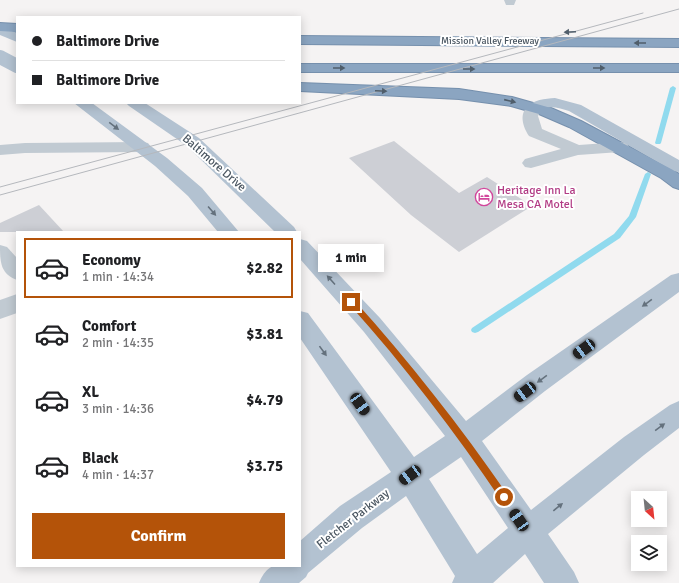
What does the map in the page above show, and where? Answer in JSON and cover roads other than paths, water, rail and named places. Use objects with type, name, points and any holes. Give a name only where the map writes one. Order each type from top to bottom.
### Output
[{"type":"highway","points":[[0,29],[16,28]]},
{"type":"highway","points":[[382,41],[570,32],[663,30]]},
{"type":"highway","points":[[0,38],[16,38]]},
{"type":"highway","name":"Mission Valley Freeway","points":[[301,39],[679,43]]},
{"type":"highway","points":[[0,65],[16,66]]},
{"type":"highway","points":[[301,68],[679,68]]},
{"type":"highway","points":[[301,87],[497,98],[535,108],[575,124],[620,148],[679,183]]},
{"type":"main road","points":[[0,29],[16,37]]},
{"type":"main road","points":[[0,57],[16,65]]},
{"type":"main road","points":[[535,108],[542,104],[555,103],[575,108],[679,167]]},
{"type":"main road","name":"Baltimore Drive","points":[[84,104],[159,139],[193,142],[286,231]]},
{"type":"main road","name":"Baltimore Drive","points":[[135,104],[159,139],[161,162],[195,192],[229,231]]},
{"type":"main road","points":[[301,247],[372,325],[464,439],[563,583]]},
{"type":"main road","name":"Fletcher Parkway","points":[[301,561],[351,517],[464,439],[536,383],[679,281]]},
{"type":"main road","points":[[301,321],[410,475],[473,581],[527,532],[634,446],[679,413]]},
{"type":"main road","points":[[275,583],[294,567]]},
{"type":"lane","points":[[535,108],[530,111],[529,116],[536,132],[526,168],[577,150],[593,148],[620,148]]},
{"type":"lane","points":[[536,132],[577,150]]},
{"type":"lane","points":[[0,150],[159,139]]},
{"type":"lane","points":[[0,310],[16,303]]},
{"type":"waterway","points":[[658,143],[673,88]]},
{"type":"waterway","points":[[475,330],[617,236],[632,217],[648,174]]},
{"type":"tram line","points":[[0,195],[679,9]]},
{"type":"tram line","points":[[0,187],[643,13]]},
{"type":"place","name":"Heritage Inn La Mesa CA Motel","points":[[484,197]]}]
